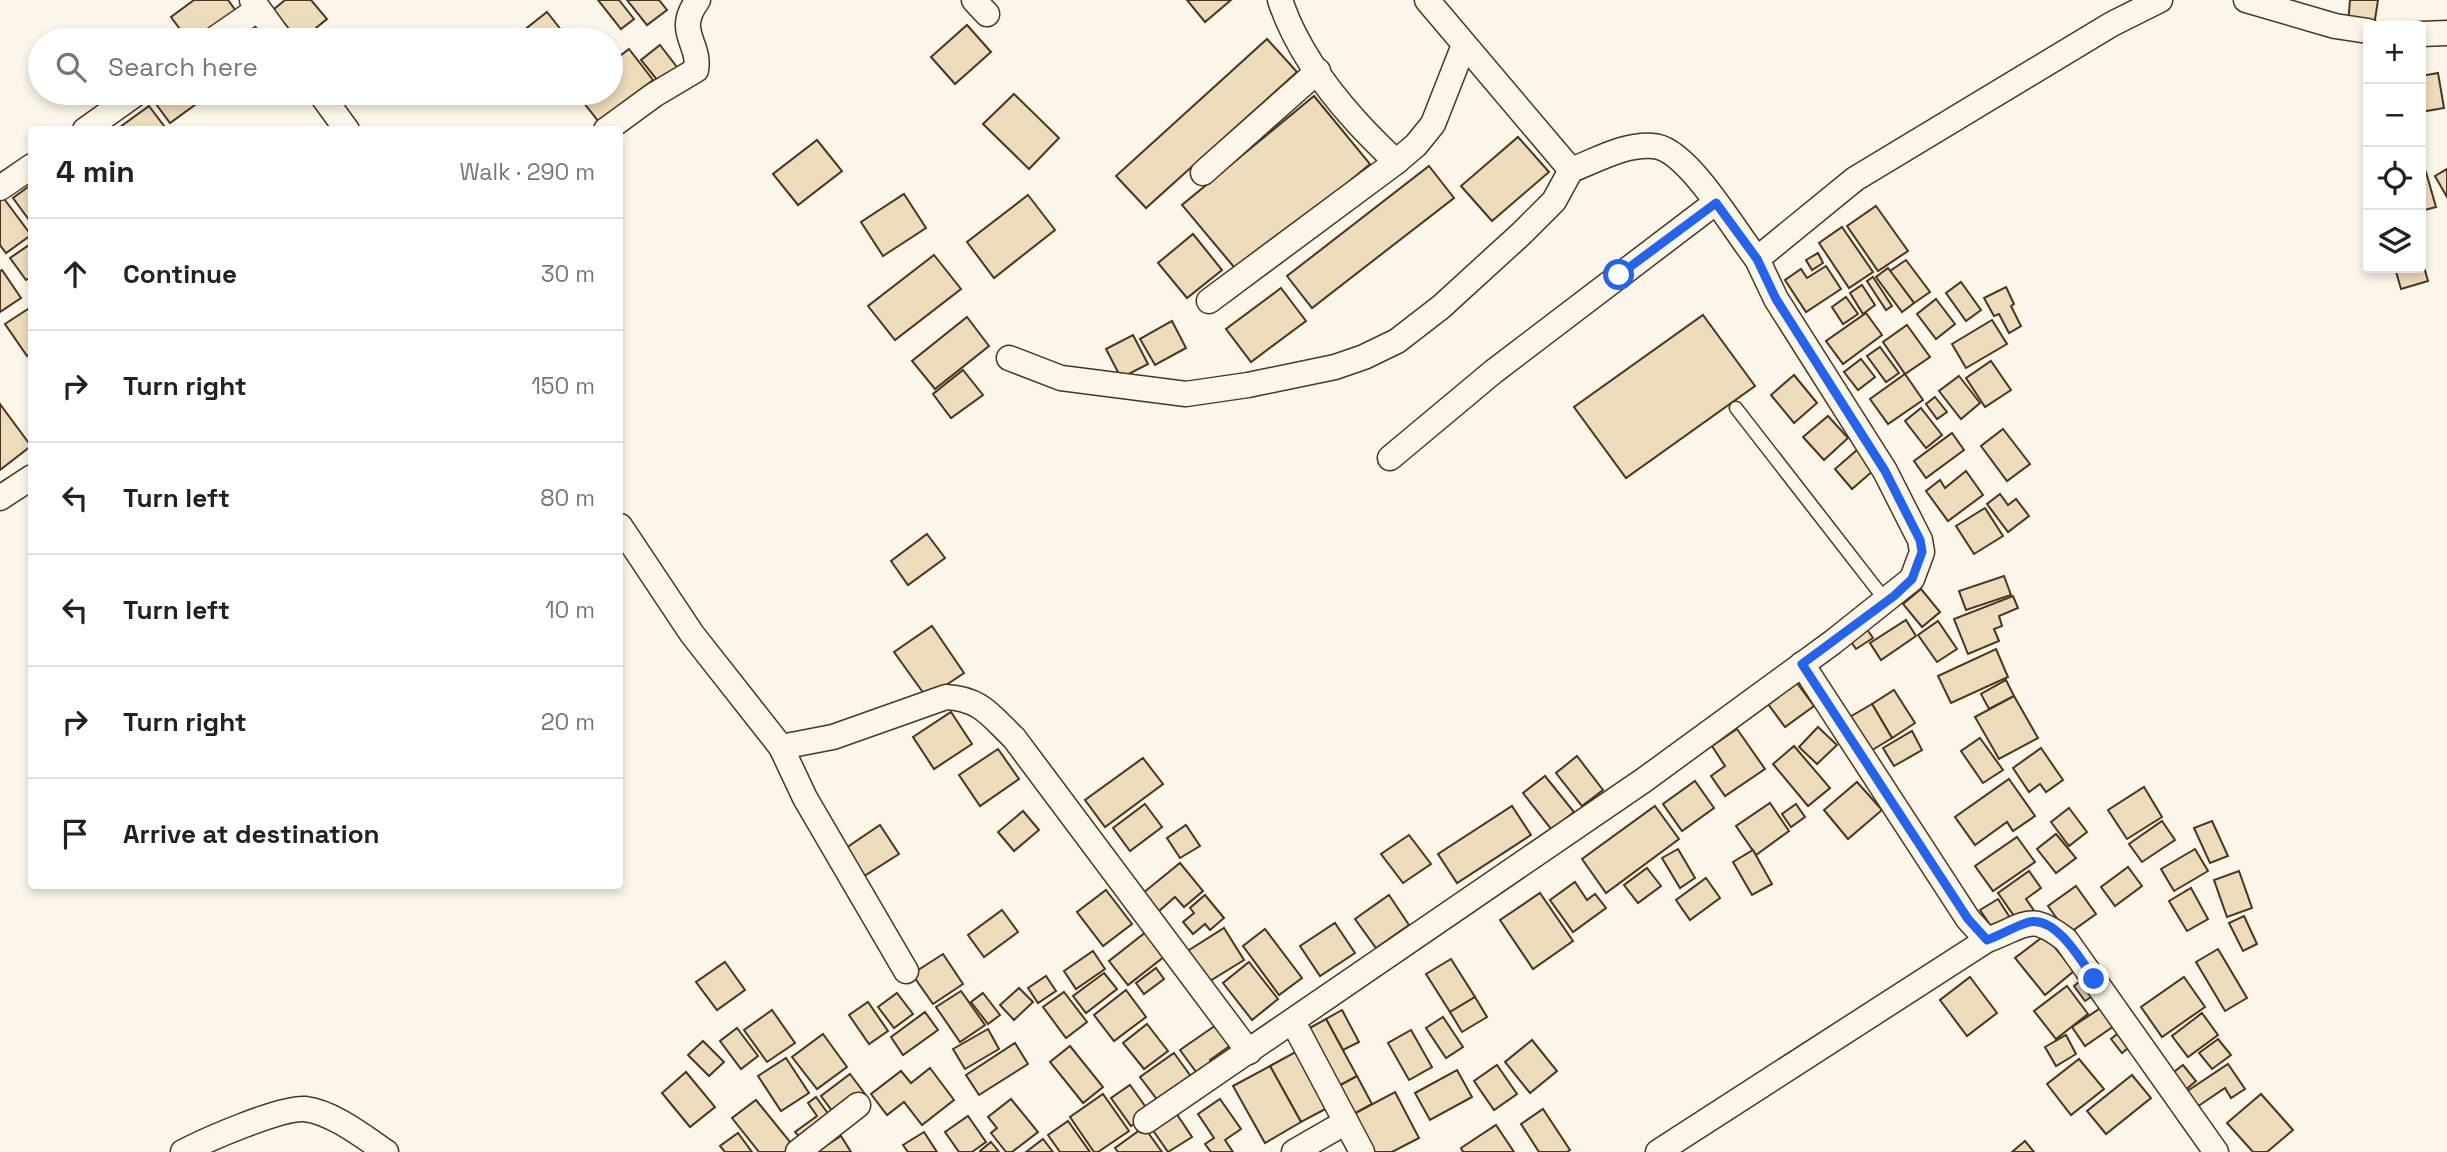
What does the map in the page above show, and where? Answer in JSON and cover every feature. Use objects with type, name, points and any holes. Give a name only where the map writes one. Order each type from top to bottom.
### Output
[{"type":"street","points":[[611,126],[654,94],[696,70],[697,62],[687,27],[692,7],[698,0]]},
{"type":"street","points":[[1280,0],[1288,24],[1318,71],[1354,119],[1396,162]]},
{"type":"street","points":[[1427,0],[1571,170]]},
{"type":"street","points":[[1757,259],[1855,178],[2100,31],[2160,0]]},
{"type":"street","points":[[2246,0],[2335,26],[2363,30]]},
{"type":"street","points":[[227,28],[255,4],[272,28]]},
{"type":"street","points":[[2426,34],[2447,33]]},
{"type":"street","points":[[1209,301],[1416,145],[1433,124],[1464,45]]},
{"type":"street","points":[[1203,173],[1318,71]]},
{"type":"street","points":[[91,126],[120,105]]},
{"type":"street","points":[[329,105],[344,126]]},
{"type":"street","points":[[1009,358],[1061,378],[1186,394],[1248,386],[1335,367],[1397,341],[1451,298],[1554,201],[1571,170],[1619,150],[1655,145],[1669,150],[1688,165],[1757,259],[1776,299],[1885,471],[1920,540],[1922,552],[1912,579],[1886,601],[1644,780],[1146,1121]]},
{"type":"street","points":[[0,188],[28,169]]},
{"type":"street","points":[[1390,458],[1493,372],[1716,203]]},
{"type":"street","points":[[0,498],[28,480]]},
{"type":"street","points":[[623,530],[692,634],[781,747],[805,798],[906,971]]},
{"type":"street","points":[[1802,664],[1968,919],[1987,940]]},
{"type":"street","points":[[781,747],[833,737],[946,697],[964,698],[982,707],[1014,738],[1249,1052]]},
{"type":"street","points":[[1658,1152],[1987,940],[2029,922],[2039,922],[2066,940],[2216,1152]]},
{"type":"street","points":[[1293,1022],[1362,1152]]},
{"type":"street","points":[[798,1152],[858,1105]]},
{"type":"street","points":[[183,1152],[266,1118],[304,1109],[348,1127],[386,1152]]},
{"type":"street","points":[[1294,1152],[1346,1122]]},
{"type":"lane","points":[[1736,408],[1886,601]]},
{"type":"building","points":[[194,0],[228,0],[236,11],[213,28],[179,28],[171,17]]},
{"type":"building","points":[[285,0],[311,0],[327,19],[316,28],[288,28],[273,10]]},
{"type":"building","points":[[598,0],[619,0],[634,19],[620,28]]},
{"type":"building","points":[[627,0],[659,0],[667,10],[647,25]]},
{"type":"building","points":[[1187,0],[1231,0],[1205,22]]},
{"type":"building","points":[[2350,0],[2378,0],[2375,21],[2363,21],[2363,25],[2348,24]]},
{"type":"building","points":[[547,12],[560,28],[527,28]]},
{"type":"building","points":[[967,25],[991,52],[955,84],[931,57]]},
{"type":"building","points":[[1267,39],[1297,72],[1146,208],[1116,176]]},
{"type":"building","points":[[660,45],[680,71],[662,86],[641,60]]},
{"type":"building","points":[[629,49],[653,80],[623,103],[623,54]]},
{"type":"building","points":[[2438,73],[2444,108],[2426,111],[2426,75]]},
{"type":"building","points":[[1014,94],[1059,138],[1029,169],[983,124]]},
{"type":"building","points":[[1314,96],[1370,164],[1239,273],[1182,205]]},
{"type":"building","points":[[157,105],[195,105],[170,123]]},
{"type":"building","points":[[586,105],[621,105],[599,122]]},
{"type":"building","points":[[149,106],[164,126],[122,126]]},
{"type":"building","points":[[1518,137],[1549,172],[1492,221],[1461,186]]},
{"type":"building","points":[[817,140],[842,171],[798,205],[773,174]]},
{"type":"building","points":[[1429,166],[1454,198],[1312,308],[1287,276]]},
{"type":"building","points":[[2447,169],[2447,197],[2435,176]]},
{"type":"building","points":[[2426,172],[2436,207],[2426,210]]},
{"type":"building","points":[[28,187],[28,219],[13,198]]},
{"type":"building","points":[[904,194],[926,228],[883,256],[861,222]]},
{"type":"building","points":[[1028,195],[1055,230],[994,278],[967,242]]},
{"type":"building","points":[[2,196],[28,231],[28,237],[6,253],[0,245]]},
{"type":"building","points":[[1876,206],[1908,251],[1878,271],[1847,226]]},
{"type":"building","points":[[1842,227],[1873,272],[1849,288],[1819,243]]},
{"type":"building","points":[[1193,234],[1222,270],[1187,298],[1158,263]]},
{"type":"building","points":[[28,246],[28,279],[26,280],[10,258]]},
{"type":"building","points":[[1818,253],[1823,263],[1812,270],[1806,260]]},
{"type":"building","points":[[934,255],[961,289],[895,340],[868,306]]},
{"type":"building","points":[[1906,260],[1930,292],[1914,303],[1890,271]]},
{"type":"building","points":[[1826,266],[1841,289],[1806,312],[1785,280],[1801,269],[1807,278]]},
{"type":"building","points":[[1888,268],[1914,303],[1902,312],[1876,277]]},
{"type":"building","points":[[2,270],[21,298],[0,312],[0,271]]},
{"type":"building","points":[[2396,273],[2426,273],[2428,281],[2401,289]]},
{"type":"building","points":[[1873,277],[1892,306],[1886,310],[1867,281]]},
{"type":"building","points":[[1961,282],[1981,310],[1966,321],[1946,293]]},
{"type":"building","points":[[1862,285],[1875,305],[1863,314],[1850,293]]},
{"type":"building","points":[[2006,287],[2014,304],[2011,306],[2021,326],[2009,333],[1999,314],[1994,316],[1984,298]]},
{"type":"building","points":[[1281,288],[1306,321],[1251,362],[1226,329]]},
{"type":"building","points":[[1846,297],[1858,314],[1843,324],[1832,307]]},
{"type":"building","points":[[1936,299],[1955,324],[1936,339],[1917,314]]},
{"type":"building","points":[[28,309],[27,356],[5,324]]},
{"type":"building","points":[[1866,313],[1882,335],[1843,364],[1826,341]]},
{"type":"building","points":[[1703,315],[1755,386],[1626,478],[1574,407]]},
{"type":"building","points":[[967,317],[989,346],[935,389],[912,361]]},
{"type":"building","points":[[1992,320],[2007,344],[1966,368],[1952,344]]},
{"type":"building","points":[[1172,321],[1186,348],[1155,365],[1140,339]]},
{"type":"building","points":[[1907,325],[1930,357],[1905,374],[1883,342]]},
{"type":"building","points":[[1133,335],[1148,364],[1121,378],[1106,349]]},
{"type":"building","points":[[1880,347],[1899,373],[1886,382],[1867,356]]},
{"type":"building","points":[[1861,359],[1875,377],[1858,390],[1844,372]]},
{"type":"building","points":[[1991,361],[2011,390],[1985,407],[1966,378]]},
{"type":"building","points":[[963,370],[983,395],[951,418],[933,394]]},
{"type":"building","points":[[1905,374],[1923,400],[1888,424],[1870,399]]},
{"type":"building","points":[[1794,375],[1817,403],[1794,423],[1771,395]]},
{"type":"building","points":[[1959,376],[1980,403],[1961,419],[1939,391]]},
{"type":"building","points":[[1935,397],[1947,412],[1937,419],[1926,404]]},
{"type":"building","points":[[0,404],[28,442],[28,448],[0,470]]},
{"type":"building","points":[[1921,408],[1942,435],[1926,448],[1905,421]]},
{"type":"building","points":[[1828,416],[1848,438],[1824,460],[1803,437]]},
{"type":"building","points":[[2003,429],[2030,464],[2007,481],[1981,446]]},
{"type":"building","points":[[1952,433],[1964,450],[1926,478],[1914,461]]},
{"type":"building","points":[[1857,450],[1874,470],[1852,489],[1835,469]]},
{"type":"building","points":[[1966,471],[1983,495],[1948,521],[1926,491],[1940,480],[1945,488]]},
{"type":"building","points":[[2000,494],[2008,505],[2016,499],[2029,516],[2008,532],[1987,504]]},
{"type":"building","points":[[1985,508],[2003,536],[1974,554],[1956,526]]},
{"type":"building","points":[[927,534],[945,558],[908,585],[891,561]]},
{"type":"building","points":[[2004,576],[2011,595],[1966,610],[1959,591]]},
{"type":"building","points":[[1921,589],[1940,612],[1922,627],[1903,604]]},
{"type":"building","points":[[2013,596],[2018,608],[1999,616],[2002,626],[1994,629],[1999,641],[1968,654],[1954,619]]},
{"type":"building","points":[[1906,620],[1916,636],[1881,660],[1870,643]]},
{"type":"building","points":[[1938,621],[1957,649],[1937,662],[1918,635]]},
{"type":"building","points":[[932,626],[964,673],[927,698],[894,652]]},
{"type":"building","points":[[1866,628],[1873,638],[1856,649],[1849,639]]},
{"type":"building","points":[[1996,649],[2008,677],[1951,703],[1938,676]]},
{"type":"building","points":[[1794,679],[1814,706],[1785,727],[1765,700]]},
{"type":"building","points":[[2006,680],[2014,696],[1989,709],[1981,694]]},
{"type":"building","points":[[1894,690],[1915,723],[1892,738],[1872,704]]},
{"type":"building","points":[[2014,696],[2038,738],[1999,759],[1975,717]]},
{"type":"building","points":[[1872,704],[1892,738],[1869,752],[1848,718]]},
{"type":"building","points":[[951,712],[972,744],[934,769],[913,737]]},
{"type":"building","points":[[1818,727],[1837,745],[1817,764],[1799,747]]},
{"type":"building","points":[[1737,729],[1765,769],[1725,796],[1711,776],[1725,766],[1712,746]]},
{"type":"building","points":[[1912,731],[1922,750],[1894,766],[1883,748]]},
{"type":"building","points":[[1980,738],[2003,770],[1983,783],[1961,751]]},
{"type":"building","points":[[1794,746],[1830,788],[1808,806],[1773,764]]},
{"type":"building","points":[[2041,748],[2063,780],[2046,792],[2040,784],[2029,792],[2013,768]]},
{"type":"building","points":[[998,749],[1019,779],[980,806],[959,775]]},
{"type":"building","points":[[1577,756],[1603,790],[1582,806],[1556,773]]},
{"type":"building","points":[[1143,758],[1163,784],[1105,827],[1085,800]]},
{"type":"building","points":[[1545,776],[1574,812],[1552,830],[1523,793]]},
{"type":"building","points":[[2009,779],[2035,816],[2013,831],[2007,822],[1975,845],[1955,817]]},
{"type":"building","points":[[1695,781],[1714,808],[1682,831],[1663,804]]},
{"type":"building","points":[[1857,782],[1882,810],[1848,839],[1824,810]]},
{"type":"building","points":[[2144,787],[2162,817],[2127,839],[2108,810]]},
{"type":"building","points":[[1770,803],[1789,831],[1756,855],[1736,826]]},
{"type":"building","points":[[1145,804],[1162,827],[1130,851],[1113,828]]},
{"type":"building","points":[[1796,804],[1805,817],[1791,827],[1782,814]]},
{"type":"building","points":[[1512,806],[1531,835],[1457,883],[1438,854]]},
{"type":"building","points":[[1655,806],[1679,839],[1606,893],[1582,859]]},
{"type":"building","points":[[2069,808],[2087,832],[2069,846],[2051,822]]},
{"type":"building","points":[[1023,811],[1039,830],[1014,851],[998,832]]},
{"type":"building","points":[[2162,821],[2175,840],[2142,862],[2129,844]]},
{"type":"building","points":[[2212,821],[2228,856],[2210,863],[2194,828]]},
{"type":"building","points":[[880,825],[899,854],[861,878],[843,850]]},
{"type":"building","points":[[1186,825],[1200,846],[1180,858],[1167,838]]},
{"type":"building","points":[[2056,834],[2076,858],[2056,873],[2037,849]]},
{"type":"building","points":[[1409,835],[1431,864],[1403,883],[1381,854]]},
{"type":"building","points":[[2017,837],[2035,862],[1993,891],[1975,866]]},
{"type":"building","points":[[1678,849],[1695,878],[1680,888],[1662,858]]},
{"type":"building","points":[[2195,849],[2208,871],[2174,891],[2161,869]]},
{"type":"building","points":[[1753,850],[1772,884],[1752,895],[1733,862]]},
{"type":"building","points":[[1180,863],[1203,891],[1184,907],[1175,897],[1159,911],[1143,893]]},
{"type":"building","points":[[2128,867],[2142,886],[2115,906],[2101,887]]},
{"type":"building","points":[[1647,868],[1661,886],[1638,903],[1624,885]]},
{"type":"building","points":[[2029,871],[2041,888],[2026,899],[2035,912],[2019,923],[1998,893]]},
{"type":"building","points":[[2239,871],[2252,908],[2227,917],[2214,880]]},
{"type":"building","points":[[1706,878],[1720,898],[1690,920],[1676,900]]},
{"type":"building","points":[[1575,882],[1587,900],[1595,894],[1606,908],[1573,932],[1550,900]]},
{"type":"building","points":[[2076,886],[2096,914],[2068,934],[2048,906]]},
{"type":"building","points":[[2191,888],[2208,919],[2187,931],[2169,901]]},
{"type":"building","points":[[1106,890],[1132,924],[1103,946],[1077,912]]},
{"type":"building","points":[[1540,893],[1573,941],[1533,969],[1500,920]]},
{"type":"building","points":[[1205,895],[1224,918],[1210,930],[1205,924],[1193,934],[1183,922],[1194,913],[1190,908]]},
{"type":"building","points":[[1389,895],[1409,925],[1376,948],[1355,919]]},
{"type":"building","points":[[1998,899],[2014,924],[1997,935],[1980,910]]},
{"type":"building","points":[[1002,910],[1018,932],[984,957],[968,935]]},
{"type":"building","points":[[2244,916],[2257,944],[2243,951],[2229,923]]},
{"type":"building","points":[[1335,923],[1355,953],[1320,976],[1300,946]]},
{"type":"building","points":[[1224,928],[1244,960],[1205,984],[1186,952]]},
{"type":"building","points":[[1265,929],[1302,978],[1279,995],[1243,946]]},
{"type":"building","points":[[1146,932],[1165,956],[1128,985],[1109,961]]},
{"type":"building","points":[[2045,935],[2074,971],[2045,995],[2015,958]]},
{"type":"building","points":[[2218,949],[2247,998],[2225,1011],[2196,962]]},
{"type":"building","points":[[1093,951],[1105,969],[1076,989],[1064,971]]},
{"type":"building","points":[[943,954],[963,984],[933,1004],[912,974]]},
{"type":"building","points":[[1451,959],[1475,997],[1450,1012],[1426,974]]},
{"type":"building","points":[[725,962],[745,990],[717,1010],[696,982]]},
{"type":"building","points":[[1249,962],[1278,999],[1252,1020],[1223,983]]},
{"type":"building","points":[[1156,968],[1164,979],[1144,994],[1136,983]]},
{"type":"building","points":[[1104,973],[1117,989],[1086,1013],[1073,996]]},
{"type":"building","points":[[2088,975],[2100,991],[2085,1001],[2074,986]]},
{"type":"building","points":[[1046,976],[1056,991],[1038,1003],[1028,988]]},
{"type":"building","points":[[1970,977],[1997,1013],[1967,1036],[1940,1000]]},
{"type":"building","points":[[2184,977],[2205,1007],[2162,1037],[2141,1007]]},
{"type":"building","points":[[2067,986],[2088,1014],[2056,1039],[2034,1011]]},
{"type":"building","points":[[1019,988],[1033,1002],[1014,1020],[1000,1005]]},
{"type":"building","points":[[1126,990],[1146,1017],[1114,1041],[1094,1015]]},
{"type":"building","points":[[961,991],[985,1025],[960,1042],[936,1007]]},
{"type":"building","points":[[1064,992],[1087,1022],[1066,1038],[1043,1007]]},
{"type":"building","points":[[897,993],[913,1014],[894,1028],[878,1007]]},
{"type":"building","points":[[983,993],[1000,1015],[988,1024],[971,1002]]},
{"type":"building","points":[[1475,997],[1487,1017],[1462,1032],[1450,1012]]},
{"type":"building","points":[[868,1002],[888,1031],[869,1044],[849,1015]]},
{"type":"building","points":[[2102,1007],[2114,1026],[2085,1046],[2072,1027]]},
{"type":"building","points":[[772,1010],[795,1043],[767,1062],[744,1030]]},
{"type":"building","points":[[1342,1010],[1359,1042],[1343,1050],[1326,1019]]},
{"type":"building","points":[[925,1012],[938,1030],[903,1055],[891,1037]]},
{"type":"building","points":[[2202,1013],[2218,1035],[2188,1057],[2172,1036]]},
{"type":"building","points":[[1443,1017],[1463,1047],[1446,1058],[1426,1028]]},
{"type":"building","points":[[1326,1019],[1357,1076],[1337,1087],[1306,1030]]},
{"type":"building","points":[[1147,1024],[1168,1051],[1144,1069],[1123,1043]]},
{"type":"building","points":[[1216,1025],[1231,1045],[1210,1060],[1214,1066],[1199,1076],[1180,1050]]},
{"type":"building","points":[[737,1028],[758,1056],[741,1069],[720,1041]]},
{"type":"building","points":[[988,1029],[999,1049],[965,1069],[953,1049]]},
{"type":"building","points":[[1411,1030],[1432,1067],[1409,1080],[1388,1043]]},
{"type":"building","points":[[2122,1030],[2133,1044],[2122,1053],[2111,1039]]},
{"type":"building","points":[[823,1034],[847,1067],[817,1089],[792,1057]]},
{"type":"building","points":[[2066,1035],[2076,1054],[2056,1066],[2045,1047]]},
{"type":"building","points":[[2218,1039],[2231,1055],[2212,1069],[2199,1053]]},
{"type":"building","points":[[1532,1040],[1557,1071],[1530,1093],[1505,1062]]},
{"type":"building","points":[[703,1041],[724,1062],[709,1076],[688,1055]]},
{"type":"building","points":[[1015,1043],[1028,1064],[979,1095],[966,1075]]},
{"type":"building","points":[[1070,1046],[1103,1087],[1083,1103],[1050,1062]]},
{"type":"building","points":[[1299,1050],[1331,1106],[1301,1122],[1270,1066]]},
{"type":"building","points":[[1174,1053],[1195,1082],[1162,1106],[1140,1077]]},
{"type":"building","points":[[786,1058],[809,1093],[781,1111],[758,1076]]},
{"type":"building","points":[[2079,1059],[2104,1089],[2071,1115],[2047,1084]]},
{"type":"building","points":[[2228,1064],[2245,1089],[2231,1098],[2225,1088],[2194,1109],[2183,1094]]},
{"type":"building","points":[[1497,1065],[1517,1094],[1494,1110],[1474,1081]]},
{"type":"building","points":[[2183,1065],[2196,1081],[2183,1092],[2170,1075]]},
{"type":"building","points":[[1270,1066],[1301,1122],[1265,1143],[1233,1086]]},
{"type":"building","points":[[930,1068],[954,1100],[922,1125],[904,1102],[887,1115],[871,1094],[901,1071],[911,1083]]},
{"type":"building","points":[[1457,1070],[1472,1097],[1430,1120],[1415,1093]]},
{"type":"building","points":[[686,1072],[715,1107],[690,1127],[662,1093]]},
{"type":"building","points":[[850,1074],[865,1094],[836,1116],[821,1096]]},
{"type":"building","points":[[2132,1075],[2151,1098],[2106,1134],[2087,1111]]},
{"type":"building","points":[[1357,1076],[1372,1104],[1352,1115],[1337,1087]]},
{"type":"building","points":[[1130,1085],[1150,1113],[1131,1126],[1111,1098]]},
{"type":"building","points":[[1395,1092],[1419,1138],[1392,1152],[1373,1152],[1352,1115]]},
{"type":"building","points":[[1103,1094],[1129,1131],[1094,1152],[1070,1117]]},
{"type":"building","points":[[2261,1094],[2293,1130],[2267,1152],[2253,1152],[2227,1123]]},
{"type":"building","points":[[816,1097],[832,1119],[803,1141],[795,1132],[817,1116],[808,1103]]},
{"type":"building","points":[[1011,1099],[1038,1132],[1012,1152],[1006,1152],[991,1133],[997,1128],[988,1117]]},
{"type":"building","points":[[1220,1099],[1241,1129],[1225,1140],[1233,1152],[1211,1152],[1205,1144],[1214,1138],[1198,1114]]},
{"type":"building","points":[[756,1100],[795,1148],[790,1152],[759,1152],[732,1118]]},
{"type":"building","points":[[1543,1109],[1570,1150],[1567,1152],[1539,1152],[1521,1124]]},
{"type":"building","points":[[1174,1110],[1192,1137],[1168,1152],[1150,1126]]},
{"type":"building","points":[[968,1116],[986,1142],[972,1152],[959,1152],[945,1132]]},
{"type":"building","points":[[1068,1121],[1090,1152],[1060,1152],[1048,1135]]},
{"type":"building","points":[[1496,1125],[1514,1152],[1463,1152],[1461,1148]]},
{"type":"building","points":[[1144,1127],[1162,1152],[1118,1152],[1115,1148]]},
{"type":"building","points":[[924,1132],[937,1152],[908,1152],[903,1145]]},
{"type":"building","points":[[738,1133],[752,1152],[725,1152],[720,1146]]},
{"type":"building","points":[[841,1136],[851,1152],[816,1152]]},
{"type":"building","points":[[1043,1139],[1053,1152],[1026,1152]]},
{"type":"building","points":[[2025,1141],[2034,1152],[2012,1152]]},
{"type":"building","points":[[991,1142],[999,1152],[980,1152],[980,1151]]},
{"type":"route","points":[[1619,275],[1716,203],[1757,259],[1776,299],[1885,471],[1920,540],[1922,552],[1912,579],[1894,596],[1802,664],[1968,919],[1987,940],[2029,922],[2039,922],[2066,940],[2094,979]]}]
